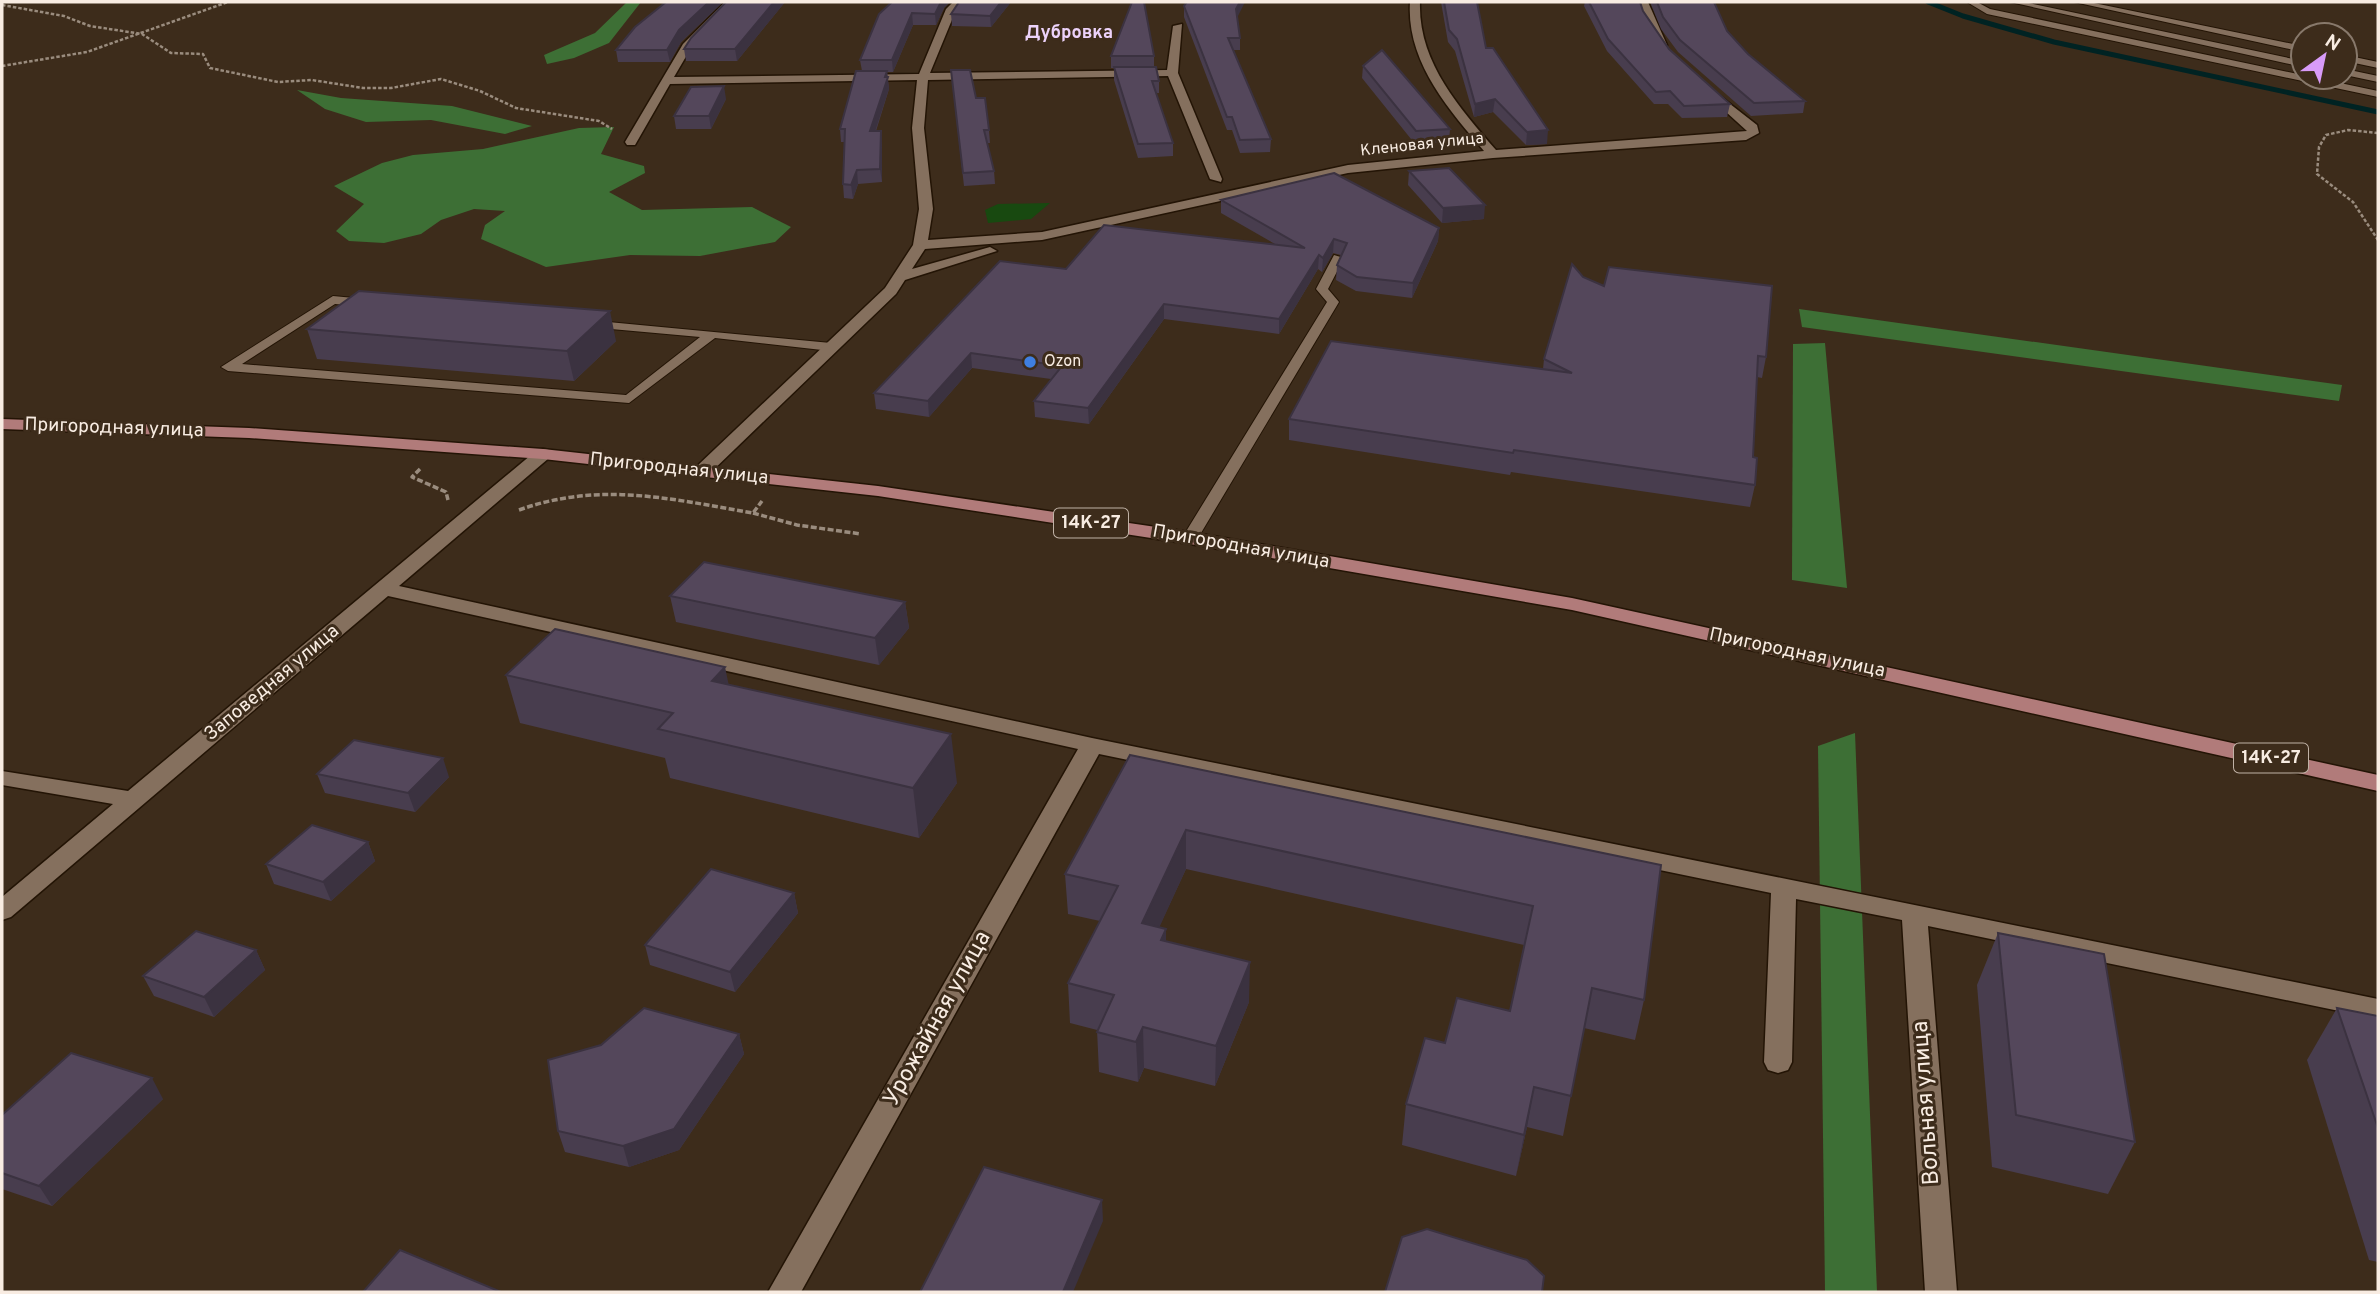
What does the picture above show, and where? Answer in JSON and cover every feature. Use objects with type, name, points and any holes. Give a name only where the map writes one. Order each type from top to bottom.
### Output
[{"type":"main road","name":"Пригородная улица","points":[[2,424],[249,433],[543,454],[878,491],[1190,538],[1572,604],[2378,783]]},
{"type":"street","points":[[631,142],[687,46],[730,2]]},
{"type":"street","points":[[702,471],[891,292],[920,245],[926,209],[918,128],[923,77],[951,9],[958,2]]},
{"type":"street","name":"Кленовая улица","points":[[1415,2],[1416,36],[1441,90],[1493,154]]},
{"type":"street","points":[[1643,2],[1657,37],[1674,56]]},
{"type":"street","points":[[1178,26],[1172,73],[1216,179]]},
{"type":"street","points":[[665,81],[1172,73]]},
{"type":"street","points":[[1493,154],[1746,136],[1753,133],[1753,128],[1702,85]]},
{"type":"street","name":"Кленовая улица","points":[[1042,236],[1348,169],[1493,154]]},
{"type":"street","points":[[920,245],[1042,236]]},
{"type":"street","points":[[901,277],[1042,236]]},
{"type":"street","name":"Заповедная улица","points":[[2,911],[543,454]]},
{"type":"street","points":[[384,589],[1092,745],[2378,1009]]},
{"type":"street","name":"Урожайная улица","points":[[784,1292],[1092,745]]},
{"type":"street","points":[[2,778],[133,800]]},
{"type":"street","points":[[1778,1062],[1784,887]]},
{"type":"street","name":"Вольная улица","points":[[1914,914],[1941,1292]]},
{"type":"lane","points":[[1971,2],[1987,11],[2378,94]]},
{"type":"lane","points":[[2014,2],[2289,61]]},
{"type":"lane","points":[[2078,2],[2289,46]]},
{"type":"lane","points":[[2359,61],[2378,65]]},
{"type":"lane","points":[[2359,75],[2378,79]]},
{"type":"lane","points":[[1190,538],[1333,302],[1322,289],[1338,258]]},
{"type":"lane","points":[[712,334],[629,399],[228,367],[333,300],[712,334],[831,347]]},
{"type":"path","points":[[2,66],[87,52],[228,2]]},
{"type":"path","points":[[2,5],[64,16],[90,26],[142,34],[171,53],[203,54],[210,68],[278,82],[312,80],[391,88],[441,79],[480,91],[516,108],[599,121],[631,142]]},
{"type":"path","points":[[2378,133],[2351,130],[2326,135],[2321,141],[2317,174],[2353,202],[2378,240]]},
{"type":"path","points":[[442,447],[412,477],[446,492],[452,511],[450,519],[463,522]]},
{"type":"path","points":[[753,513],[779,480]]},
{"type":"path","points":[[516,511],[535,502],[578,492],[623,493],[753,513],[797,525],[861,534]]},
{"type":"green space","points":[[627,2],[641,2],[609,43],[574,58],[547,64],[544,55],[595,33]]},
{"type":"green space","points":[[297,90],[341,98],[452,106],[532,126],[505,134],[431,120],[366,122],[325,109]]},
{"type":"green space","points":[[614,127],[601,154],[644,166],[645,173],[609,192],[642,210],[752,207],[791,227],[775,242],[700,256],[630,255],[546,267],[481,239],[485,225],[505,211],[474,209],[441,220],[421,234],[384,243],[349,241],[336,231],[364,204],[334,186],[382,163],[413,155],[483,149],[579,128]]},
{"type":"green space","points":[[1050,203],[1031,219],[988,223],[985,210],[998,204]]},
{"type":"green space","points":[[1799,309],[2342,385],[2339,401],[1802,327]]},
{"type":"green space","points":[[1825,343],[1847,588],[1792,580],[1793,344]]},
{"type":"green space","points":[[1855,733],[1877,1292],[1825,1292],[1818,746]]},
{"type":"building","points":[[666,2],[709,2],[679,30],[667,50],[616,50],[635,27]]},
{"type":"building","points":[[726,2],[774,2],[735,49],[684,49],[691,38]]},
{"type":"building","points":[[892,2],[941,2],[935,14],[912,13],[892,60],[860,60],[879,14]]},
{"type":"building","points":[[959,2],[1001,2],[990,16],[951,14]]},
{"type":"building","points":[[1132,2],[1144,2],[1154,56],[1111,56]]},
{"type":"building","points":[[1187,2],[1240,2],[1236,9],[1240,38],[1228,38],[1271,139],[1240,140],[1232,117],[1227,117],[1184,6]]},
{"type":"building","points":[[1444,2],[1477,2],[1486,48],[1493,48],[1548,130],[1527,132],[1495,99],[1475,104],[1457,39],[1449,30]]},
{"type":"building","points":[[1589,2],[1640,2],[1643,11],[1669,49],[1730,104],[1684,106],[1670,91],[1656,92],[1608,39]]},
{"type":"building","points":[[1657,2],[1714,2],[1727,31],[1748,54],[1805,101],[1754,103],[1680,40],[1663,17]]},
{"type":"building","points":[[1382,50],[1450,129],[1416,131],[1363,66]]},
{"type":"building","points":[[1114,67],[1156,67],[1159,81],[1152,81],[1173,143],[1138,144]]},
{"type":"building","points":[[951,70],[970,70],[976,98],[985,98],[989,130],[984,130],[994,171],[963,173]]},
{"type":"building","points":[[856,71],[887,71],[885,77],[888,77],[870,131],[881,131],[880,169],[857,170],[851,185],[843,184],[845,129],[840,129]]},
{"type":"building","points":[[724,86],[709,116],[674,116],[691,87]]},
{"type":"building","points":[[1449,168],[1485,205],[1443,208],[1409,171]]},
{"type":"building","points":[[1334,173],[1439,228],[1413,283],[1357,277],[1337,265],[1347,243],[1334,239],[1323,258],[1319,255],[1279,319],[1164,304],[1088,408],[1034,401],[1062,366],[971,353],[928,401],[874,393],[1000,261],[1066,269],[1104,225],[1305,248],[1221,200]]},
{"type":"building","points":[[1572,264],[1583,277],[1604,286],[1609,267],[1772,286],[1766,357],[1758,356],[1753,457],[1757,458],[1755,485],[1514,450],[1513,453],[1289,419],[1331,341],[1572,373],[1544,359]]},
{"type":"building","points":[[359,291],[610,311],[567,351],[307,329]]},
{"type":"building","points":[[704,562],[905,602],[875,638],[670,596]]},
{"type":"building","points":[[555,629],[725,667],[712,681],[951,734],[913,788],[658,729],[673,713],[506,675]]},
{"type":"building","points":[[354,740],[443,758],[408,793],[317,774]]},
{"type":"building","points":[[1130,755],[1661,865],[1644,1000],[1592,988],[1571,1096],[1534,1087],[1524,1135],[1406,1104],[1425,1038],[1445,1043],[1457,998],[1510,1011],[1533,906],[1186,830],[1142,923],[1166,929],[1161,940],[1250,962],[1216,1046],[1143,1027],[1136,1042],[1097,1032],[1114,995],[1068,983],[1118,886],[1065,874]]},
{"type":"building","points":[[312,825],[368,842],[323,882],[266,864]]},
{"type":"building","points":[[711,869],[794,893],[730,972],[645,945]]},
{"type":"building","points":[[196,931],[256,950],[204,997],[143,976]]},
{"type":"building","points":[[1998,933],[2104,954],[2135,1142],[2016,1115]]},
{"type":"building","points":[[644,1008],[739,1034],[674,1129],[623,1146],[558,1131],[548,1060],[601,1045]]},
{"type":"building","points":[[2337,1008],[2378,1016],[2378,1128]]},
{"type":"building","points":[[71,1053],[152,1078],[39,1186],[2,1173],[2,1115]]},
{"type":"building","points":[[984,1167],[1102,1200],[1063,1292],[920,1292]]},
{"type":"building","points":[[1427,1229],[1527,1260],[1544,1276],[1542,1292],[1385,1292],[1402,1237]]},
{"type":"building","points":[[400,1250],[501,1292],[363,1292]]},
{"type":"waterway","points":[[1928,2],[1963,16],[2054,42],[2378,112]]},
{"type":"place","name":"Ozon","points":[[1030,362]]},
{"type":"district","name":"Дубровка","points":[[1069,33]]}]
